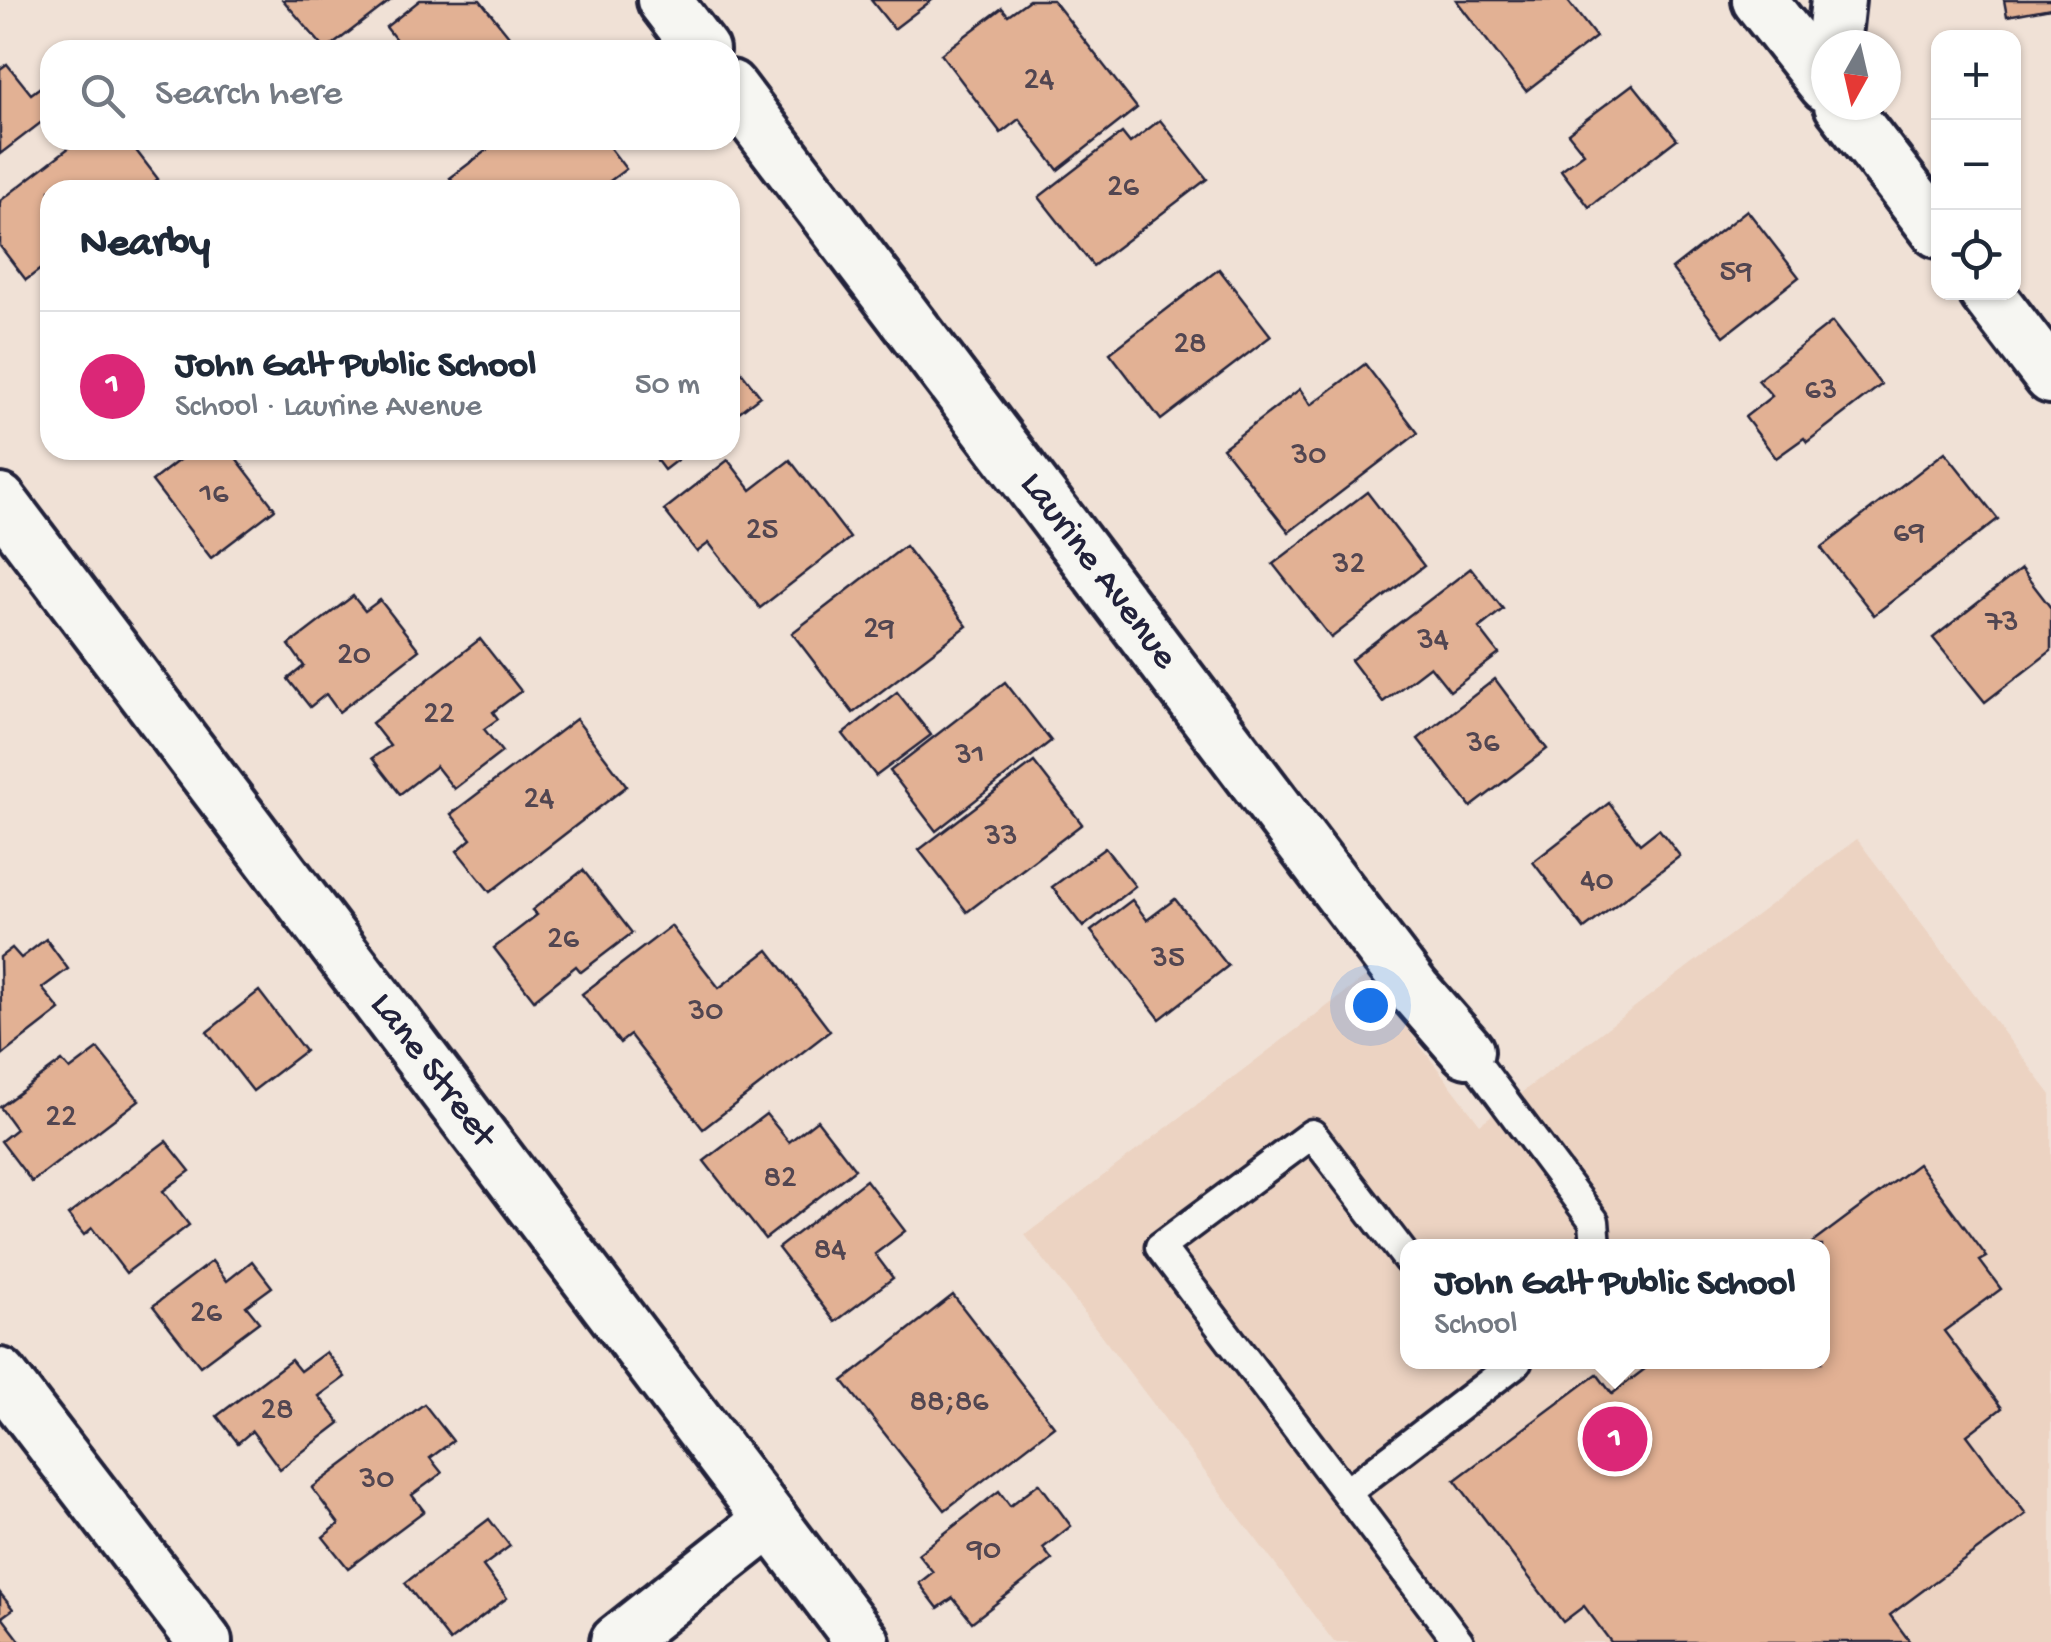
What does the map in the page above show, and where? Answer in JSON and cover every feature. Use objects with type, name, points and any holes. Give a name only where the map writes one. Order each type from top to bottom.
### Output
[{"type":"street","points":[[664,0],[694,40]]},
{"type":"street","points":[[1758,0],[1811,66]]},
{"type":"street","points":[[1835,30],[1838,0]]},
{"type":"street","name":"Laurine Avenue","points":[[740,99],[1414,990],[1467,1052]]},
{"type":"street","points":[[1853,120],[1931,222]]},
{"type":"street","points":[[1992,300],[2051,377]]},
{"type":"street","name":"Lane Street","points":[[0,501],[864,1642]]},
{"type":"street","points":[[0,1375],[204,1642]]},
{"type":"street","points":[[616,1642],[771,1520]]},
{"type":"lane","points":[[1467,1052],[1594,1221],[1595,1239]]},
{"type":"lane","points":[[1400,1250],[1312,1134],[1160,1248],[1459,1642]]},
{"type":"lane","points":[[1347,1492],[1497,1369]]},
{"type":"shaded area","points":[[1857,839],[2051,1095],[2051,1642],[1334,1642],[1025,1235],[1367,976],[1480,1124]]},
{"type":"building","points":[[283,0],[391,0],[339,40],[317,40]]},
{"type":"building","points":[[420,0],[480,0],[512,40],[396,40],[386,27]]},
{"type":"building","points":[[871,0],[932,0],[894,29]]},
{"type":"building","points":[[1029,0],[1053,0],[1137,108],[1058,170],[1019,119],[1001,133],[941,54],[1002,8],[1008,15]]},
{"type":"building","points":[[1456,0],[1567,0],[1596,37],[1526,91]]},
{"type":"building","points":[[2004,0],[2051,0],[2051,8],[2007,16]]},
{"type":"building","points":[[7,64],[31,94],[40,87],[40,123],[0,154],[0,69]]},
{"type":"building","points":[[1633,84],[1677,139],[1589,207],[1561,170],[1584,153],[1568,133]]},
{"type":"building","points":[[1160,120],[1207,179],[1093,266],[1039,197],[1122,133],[1130,143]]},
{"type":"building","points":[[66,150],[136,150],[158,179],[40,180],[40,270],[26,280],[0,246],[0,201]]},
{"type":"building","points":[[487,150],[612,150],[626,169],[611,180],[450,178]]},
{"type":"building","points":[[1747,210],[1799,277],[1724,336],[1672,269]]},
{"type":"building","points":[[1219,269],[1271,336],[1161,420],[1110,353]]},
{"type":"building","points":[[1832,322],[1881,385],[1807,442],[1804,438],[1776,458],[1745,417],[1772,396],[1758,380]]},
{"type":"building","points":[[1365,364],[1418,433],[1289,532],[1223,448],[1300,389],[1311,405]]},
{"type":"building","points":[[740,370],[760,396],[740,411]]},
{"type":"building","points":[[1945,452],[1998,519],[1874,615],[1821,548]]},
{"type":"building","points":[[179,460],[238,460],[275,509],[211,558],[152,481]]},
{"type":"building","points":[[656,460],[677,460],[664,470]]},
{"type":"building","points":[[728,460],[751,490],[790,460],[850,538],[760,608],[709,543],[697,552],[664,510]]},
{"type":"building","points":[[1367,492],[1424,566],[1331,638],[1273,564]]},
{"type":"building","points":[[905,546],[967,626],[853,713],[792,633]]},
{"type":"building","points":[[1471,568],[1503,609],[1479,628],[1499,654],[1450,691],[1430,666],[1383,702],[1351,660]]},
{"type":"building","points":[[2021,569],[2051,608],[2051,651],[1985,702],[1933,638]]},
{"type":"building","points":[[353,596],[365,611],[380,600],[419,650],[339,712],[326,694],[310,707],[288,679],[304,666],[289,645]]},
{"type":"building","points":[[480,639],[521,691],[493,712],[498,719],[484,729],[502,752],[454,789],[436,766],[400,794],[372,758],[390,746],[372,723]]},
{"type":"building","points":[[1495,679],[1547,749],[1471,807],[1418,739]]},
{"type":"building","points":[[1005,682],[1051,741],[936,831],[890,771]]},
{"type":"building","points":[[897,692],[931,735],[876,776],[843,734]]},
{"type":"building","points":[[576,719],[627,786],[490,892],[457,851],[471,839],[451,814]]},
{"type":"building","points":[[1034,762],[1082,824],[967,912],[919,850]]},
{"type":"building","points":[[1609,803],[1640,844],[1659,829],[1680,856],[1584,929],[1533,862]]},
{"type":"building","points":[[1105,848],[1135,886],[1083,927],[1052,887]]},
{"type":"building","points":[[583,870],[632,933],[581,972],[576,966],[534,1000],[494,948],[537,915],[532,910]]},
{"type":"building","points":[[1175,899],[1228,966],[1160,1019],[1091,931],[1132,900],[1147,920]]},
{"type":"building","points":[[671,926],[719,988],[768,950],[830,1031],[703,1129],[630,1035],[620,1043],[582,994]]},
{"type":"building","points":[[46,939],[68,969],[42,988],[60,1010],[2,1055],[0,957],[12,948],[21,958]]},
{"type":"building","points":[[259,991],[305,1051],[253,1091],[207,1032]]},
{"type":"building","points":[[98,1049],[139,1100],[32,1182],[1,1141],[16,1129],[0,1107],[62,1061],[70,1070]]},
{"type":"building","points":[[766,1114],[789,1142],[817,1120],[855,1169],[765,1239],[704,1161]]},
{"type":"building","points":[[166,1141],[190,1171],[163,1191],[189,1225],[126,1273],[92,1228],[84,1235],[68,1215]]},
{"type":"building","points":[[1918,1164],[1987,1257],[1980,1261],[2001,1289],[1944,1331],[2002,1408],[1967,1435],[2026,1514],[1890,1615],[1910,1642],[1611,1642],[1584,1606],[1563,1622],[1455,1480],[1597,1374],[1612,1394],[1645,1369],[1830,1369],[1830,1239],[1817,1239]]},
{"type":"building","points":[[866,1180],[905,1231],[875,1254],[893,1278],[835,1322],[778,1248]]},
{"type":"building","points":[[212,1261],[227,1281],[252,1261],[272,1287],[246,1306],[259,1322],[200,1366],[153,1306]]},
{"type":"building","points":[[953,1295],[1054,1426],[945,1510],[843,1381]]},
{"type":"building","points":[[326,1352],[345,1377],[319,1396],[340,1423],[280,1469],[252,1431],[238,1443],[217,1416],[291,1360],[300,1371]]},
{"type":"building","points":[[424,1404],[453,1441],[430,1458],[442,1473],[412,1495],[424,1511],[348,1568],[323,1537],[339,1524],[312,1488]]},
{"type":"building","points":[[1039,1483],[1071,1526],[1043,1548],[1052,1560],[972,1622],[953,1598],[938,1608],[919,1583],[933,1572],[918,1554],[999,1491],[1010,1506]]},
{"type":"building","points":[[489,1519],[510,1546],[483,1566],[507,1598],[450,1641],[405,1583]]},
{"type":"building","points":[[0,1593],[13,1609],[2,1617],[21,1642],[0,1642]]},
{"type":"place","name":"John Galt Public School","points":[[1615,1439]]}]
